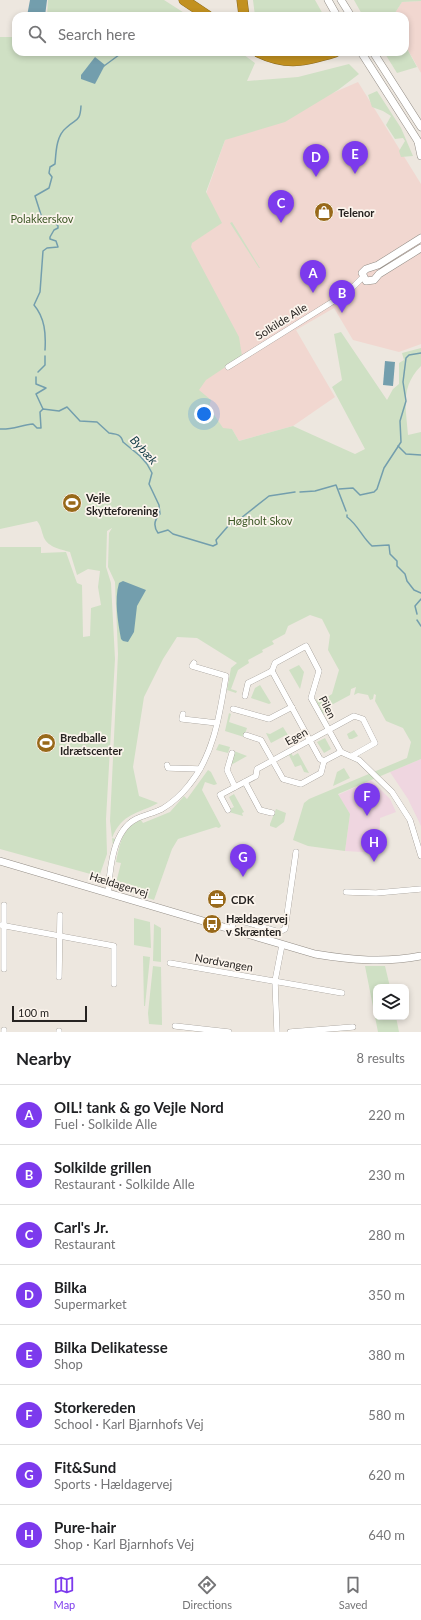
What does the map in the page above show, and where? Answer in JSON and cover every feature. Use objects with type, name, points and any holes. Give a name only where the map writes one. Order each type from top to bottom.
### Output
[{"type":"highway","points":[[184,0],[202,12]]},
{"type":"highway","points":[[242,0],[244,12]]},
{"type":"highway","points":[[267,56],[276,60],[292,62],[322,56]]},
{"type":"street","points":[[328,0],[336,12]]},
{"type":"street","points":[[341,0],[348,12]]},
{"type":"street","points":[[364,56],[419,143],[421,156]]},
{"type":"street","points":[[371,56],[386,80],[395,86]]},
{"type":"street","points":[[376,56],[421,127]]},
{"type":"street","name":"Solkilde Alle","points":[[364,279],[362,273],[366,269],[378,265],[421,238]]},
{"type":"street","name":"Solkilde Alle","points":[[228,367],[350,290],[364,279],[374,280],[379,274],[421,248]]},
{"type":"street","name":"Pilen","points":[[272,670],[275,663],[306,646],[319,671],[311,698],[328,730]]},
{"type":"street","points":[[108,893],[117,843],[124,828],[136,819],[161,809],[182,794],[200,769],[212,741],[226,676],[192,666],[194,663]]},
{"type":"street","points":[[245,696],[248,683],[272,670],[320,759],[324,761]]},
{"type":"street","points":[[233,709],[269,719],[292,707]]},
{"type":"street","points":[[183,714],[182,718],[217,723]]},
{"type":"street","name":"Egen","points":[[228,810],[220,795],[256,776],[257,769],[272,760],[354,716],[363,719],[376,742],[352,756]]},
{"type":"street","points":[[328,730],[341,752],[352,756],[372,771],[392,792],[410,820],[421,856]]},
{"type":"street","points":[[246,735],[261,740],[283,779],[301,784],[321,773],[324,761],[341,752]]},
{"type":"street","points":[[232,753],[227,770],[235,787]]},
{"type":"street","points":[[167,765],[168,768],[200,769]]},
{"type":"street","points":[[245,782],[260,810],[272,813]]},
{"type":"street","points":[[231,929],[234,919],[279,932],[285,929],[296,852]]},
{"type":"street","name":"Hældagervej","points":[[0,862],[315,954],[362,961],[388,961],[421,956]]},
{"type":"street","points":[[346,892],[376,893],[421,889]]},
{"type":"street","points":[[4,905],[2,926],[4,969]]},
{"type":"street","points":[[59,977],[60,915]]},
{"type":"street","points":[[2,926],[114,946],[114,984]]},
{"type":"street","points":[[277,1032],[275,981],[282,945]]},
{"type":"street","name":"Nordvangen","points":[[170,963],[342,992]]},
{"type":"street","points":[[175,1026],[229,1032]]},
{"type":"street","points":[[290,1032],[353,1027]]},
{"type":"shaded area","points":[[421,1],[421,73],[409,52],[409,12],[396,12],[402,2]]},
{"type":"shaded area","points":[[358,82],[421,184],[421,344],[399,352],[353,340],[334,308],[296,330],[335,397],[293,426],[239,441],[232,429],[223,429],[209,406],[150,352],[182,276],[205,197],[225,140]]},
{"type":"shaded area","points":[[421,759],[421,826],[408,799],[390,772]]},
{"type":"shaded area","points":[[371,780],[390,799],[396,812],[380,818],[379,853],[345,851],[350,814],[338,795]]},
{"type":"green space","points":[[48,0],[164,0],[183,12],[47,12]]},
{"type":"green space","points":[[253,0],[315,0],[322,12],[254,12]]},
{"type":"green space","points":[[354,0],[421,0],[402,2],[396,12],[361,12]]},
{"type":"green space","points":[[0,37],[12,37],[12,56],[245,56],[255,63],[247,81],[298,77],[349,64],[359,74],[338,90],[285,122],[225,140],[206,192],[222,223],[192,243],[191,247],[239,337],[242,356],[206,380],[199,390],[211,400],[209,407],[223,428],[232,429],[239,441],[293,426],[355,454],[365,449],[332,387],[342,380],[334,334],[341,332],[387,400],[393,389],[399,384],[399,363],[404,360],[402,353],[421,348],[421,366],[414,374],[407,390],[406,407],[408,435],[421,432],[421,759],[338,794],[350,814],[345,851],[308,846],[293,840],[304,803],[309,799],[407,758],[411,742],[403,728],[386,721],[375,701],[376,695],[374,694],[373,699],[370,700],[368,695],[358,693],[354,695],[356,687],[351,689],[350,695],[324,709],[325,713],[323,714],[316,700],[318,698],[320,702],[332,694],[339,670],[328,650],[330,635],[322,619],[310,615],[288,626],[285,634],[272,641],[274,644],[248,660],[249,663],[238,670],[231,689],[237,691],[236,693],[227,690],[231,668],[237,663],[197,638],[177,637],[163,659],[144,697],[133,767],[139,796],[158,803],[131,815],[116,830],[112,838],[110,821],[118,654],[115,582],[108,567],[109,533],[112,528],[107,531],[106,567],[111,583],[115,659],[106,819],[107,854],[98,880],[94,875],[0,849],[0,547],[41,547],[41,553],[66,552],[77,583],[82,585],[83,637],[90,636],[91,608],[101,605],[98,587],[100,571],[88,569],[77,575],[70,552],[50,545],[45,539],[37,521],[0,529]]},
{"type":"green space","points":[[409,52],[417,67],[397,73],[386,56],[409,56]]},
{"type":"green space","points":[[377,91],[401,128],[413,156],[401,157],[399,151],[405,141],[403,138],[395,139],[386,125],[391,116],[372,107],[368,95]]},
{"type":"green space","points":[[232,222],[260,268],[230,223]]},
{"type":"green space","points":[[299,665],[304,672],[300,689],[289,670]]},
{"type":"green space","points":[[260,685],[271,703],[269,704],[251,698],[255,688]]},
{"type":"green space","points":[[229,713],[231,714],[229,722],[247,728],[244,737],[225,731]]},
{"type":"green space","points":[[283,727],[291,740],[289,741],[286,735],[271,743],[266,733],[270,734]]},
{"type":"green space","points":[[354,730],[358,736],[349,739],[347,734]]},
{"type":"green space","points":[[325,738],[331,749],[324,753],[317,742]]},
{"type":"green space","points":[[219,744],[230,747],[228,753],[216,750]]},
{"type":"green space","points":[[234,751],[247,756],[231,765]]},
{"type":"green space","points":[[291,753],[293,756],[298,753],[309,773],[304,772],[301,765],[295,767],[289,755],[282,759]]},
{"type":"green space","points":[[344,768],[350,778],[333,786],[337,772]]},
{"type":"green space","points":[[208,770],[211,772],[217,784],[214,785],[205,782],[202,790],[221,826],[219,828],[216,827],[178,839],[172,849],[154,900],[115,887],[121,863],[116,862],[121,842],[126,832],[135,823],[141,820],[143,823],[170,812],[184,796],[187,799]]},
{"type":"green space","points":[[234,794],[244,812],[242,813],[243,816],[229,812],[230,809],[234,807],[229,797]]},
{"type":"green space","points":[[276,809],[286,813],[284,822],[276,828],[270,826],[270,824]]},
{"type":"green space","points":[[112,838],[116,839],[113,846]]},
{"type":"green space","points":[[134,918],[150,922],[151,948],[134,945]]},
{"type":"green space","points":[[154,924],[161,928],[161,962],[153,961]]},
{"type":"green space","points":[[143,956],[150,957],[145,1006],[144,1006]]},
{"type":"green space","points":[[153,966],[161,967],[162,1025],[149,1024],[148,1013]]},
{"type":"green space","points":[[365,966],[385,966],[389,984],[373,984],[373,1007]]},
{"type":"green space","points":[[376,1020],[397,1020],[399,1032],[378,1032]]},
{"type":"water","points":[[30,0],[47,0],[46,12],[28,12]]},
{"type":"water","points":[[95,57],[105,65],[95,84],[81,79],[81,75]]},
{"type":"water","points":[[385,361],[395,362],[393,386],[383,385]]},
{"type":"water","points":[[123,581],[146,590],[137,606],[134,632],[128,642],[121,639],[117,611],[119,583]]},
{"type":"waterway","points":[[104,66],[118,56]]},
{"type":"waterway","points":[[45,350],[43,321],[34,305],[40,292],[43,251],[47,248],[58,247],[56,241],[50,239],[54,230],[58,228],[58,226],[51,218],[47,221],[43,221],[35,196],[49,188],[52,177],[49,173],[50,167],[55,164],[58,140],[63,131],[77,120],[80,115],[81,106]]},
{"type":"waterway","points":[[339,489],[353,488],[360,495],[374,492],[377,489],[384,468],[401,442],[400,421],[406,401],[403,382],[406,358],[409,355],[421,353]]},
{"type":"waterway","points":[[38,372],[45,365],[45,356]]},
{"type":"waterway","points":[[36,377],[36,384],[46,388],[36,394],[43,409]]},
{"type":"waterway","name":"Bybæk","points":[[0,429],[33,424],[37,428],[41,428],[40,412],[43,409],[59,411],[67,407],[80,421],[97,422],[109,433],[120,436],[123,442],[147,464],[152,473],[149,484],[159,505],[160,514],[155,523],[155,528],[158,533],[168,530],[173,534],[213,546],[217,544],[216,540],[229,525],[236,522],[269,496],[295,492]]},
{"type":"waterway","points":[[398,446],[406,454],[421,455]]},
{"type":"waterway","name":"Bybæk","points":[[300,492],[315,491],[336,485],[346,511]]},
{"type":"waterway","name":"Bybæk","points":[[347,515],[347,517],[372,546],[389,545],[390,554],[397,561],[397,566],[405,574],[407,581],[414,590],[421,593]]},
{"type":"waterway","name":"Bybæk","points":[[417,614],[415,606],[421,599]]},
{"type":"waterway","name":"Bybæk","points":[[417,620],[421,626]]},
{"type":"place","name":"Bilka Delikatesse","points":[[355,174]]},
{"type":"place","name":"Bilka","points":[[316,177]]},
{"type":"place","name":"Telenor","points":[[324,212]]},
{"type":"place","name":"Carl's Jr.","points":[[281,223]]},
{"type":"place","name":"OIL! tank & go Vejle Nord","points":[[313,293]]},
{"type":"place","name":"Solkilde grillen","points":[[342,313]]},
{"type":"place","name":"Vejle Skytteforening","points":[[72,503]]},
{"type":"place","name":"Bredballe Idrætscenter","points":[[46,743]]},
{"type":"place","name":"Storkereden","points":[[367,816]]},
{"type":"place","name":"Pure-hair","points":[[374,862]]},
{"type":"place","name":"Fit&Sund","points":[[243,877]]},
{"type":"place","name":"CDK","points":[[217,899]]},
{"type":"place","name":"Hældagervej v Skrænten","points":[[212,924]]},
{"type":"park label","name":"Polakkerskov","points":[[42,218]]},
{"type":"park label","name":"Høgholt Skov","points":[[260,520]]}]
